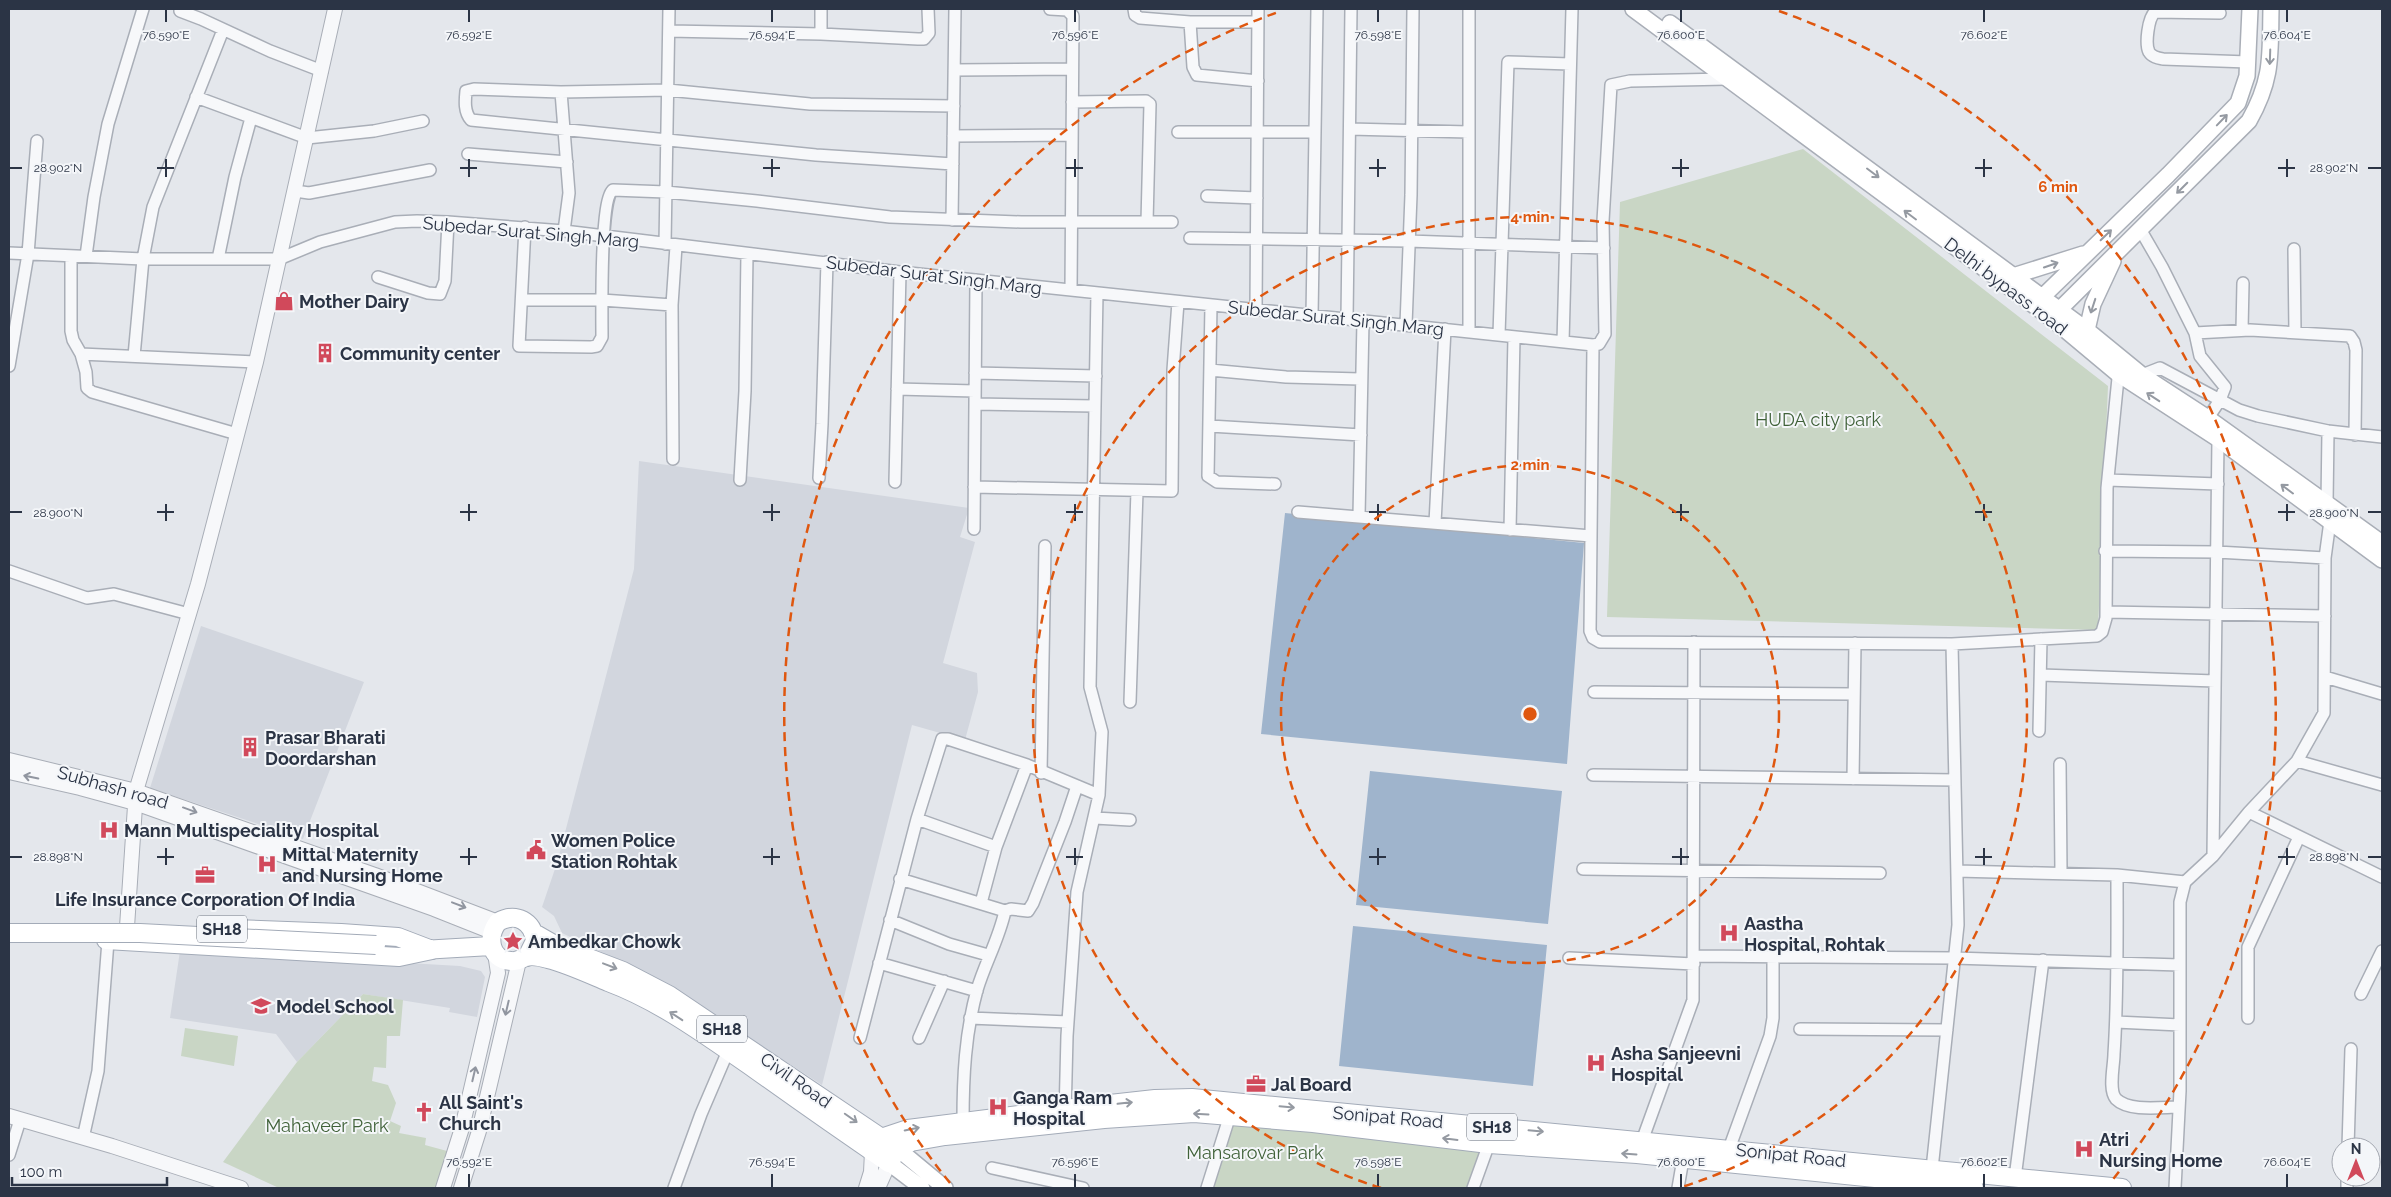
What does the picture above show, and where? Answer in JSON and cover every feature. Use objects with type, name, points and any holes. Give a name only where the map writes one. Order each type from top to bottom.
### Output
[{"type":"main road","name":"Delhi bypass road","points":[[1633,9],[2038,301],[2055,314],[2118,374],[2218,438],[2382,560]]},
{"type":"main road","name":"Delhi bypass road","points":[[1650,9],[2013,276],[2038,301]]},
{"type":"main road","points":[[2038,301],[2168,175],[2238,103],[2247,76],[2250,9]]},
{"type":"main road","points":[[2055,314],[2249,121],[2262,99],[2269,73],[2271,9]]},
{"type":"main road","points":[[2013,276],[2088,253]]},
{"type":"main road","points":[[2087,330],[2093,304],[2117,253]]},
{"type":"main road","name":"Delhi bypass road","points":[[2055,314],[2087,330],[2142,375],[2208,418],[2382,543]]},
{"type":"main road","name":"SH18","points":[[9,927],[127,934],[399,957],[494,938],[514,917],[530,925],[534,933]]},
{"type":"main road","points":[[9,933],[140,933],[432,950]]},
{"type":"main road","points":[[523,959],[535,941],[534,933]]},
{"type":"main road","name":"Civil Road","points":[[534,933],[555,945],[623,971],[669,995],[876,1145]]},
{"type":"main road","name":"SH18","points":[[9,940],[108,940],[127,934]]},
{"type":"main road","name":"SH18","points":[[494,938],[510,962],[523,959]]},
{"type":"main road","name":"Civil Road","points":[[523,959],[551,960],[617,985],[662,1007],[893,1156]]},
{"type":"main road","name":"Sonipat Road","points":[[893,1156],[911,1142],[1154,1099],[1192,1098],[1490,1144],[1683,1159],[1870,1183],[1969,1188]]},
{"type":"main road","name":"Sonipat Road","points":[[876,1145],[908,1129],[963,1122],[1065,1116],[1194,1113],[1314,1116],[1494,1127],[1642,1140],[2122,1188]]},
{"type":"main road","points":[[893,1156],[922,1188]]},
{"type":"main road","points":[[893,1156],[945,1188]]},
{"type":"street","points":[[86,256],[94,197],[108,124],[143,9]]},
{"type":"street","points":[[127,934],[135,797],[189,614],[256,362],[335,9]]},
{"type":"street","points":[[669,9],[666,192],[671,245],[673,459]]},
{"type":"street","points":[[821,9],[821,34]]},
{"type":"street","points":[[669,31],[821,34],[924,39],[929,34],[928,9]]},
{"type":"street","points":[[952,220],[955,9]]},
{"type":"street","points":[[1050,9],[1067,10],[1074,16],[1071,290]]},
{"type":"street","points":[[1134,9],[1136,15],[1140,18],[1190,22],[1258,22]]},
{"type":"street","points":[[1256,310],[1258,9]]},
{"type":"street","points":[[1312,316],[1317,9]]},
{"type":"street","points":[[1347,319],[1351,9]]},
{"type":"street","points":[[1406,325],[1413,9]]},
{"type":"street","points":[[1469,332],[1470,9]]},
{"type":"street","points":[[1563,342],[1572,9]]},
{"type":"street","points":[[180,11],[322,71]]},
{"type":"street","points":[[2220,13],[2155,12],[2151,17],[2147,46],[2149,51],[2156,57],[2163,59],[2248,62]]},
{"type":"street","points":[[1190,22],[1193,67],[1197,75],[1258,81]]},
{"type":"street","points":[[134,356],[143,260],[154,207],[223,30]]},
{"type":"street","points":[[1499,335],[1508,62],[1570,64]]},
{"type":"street","points":[[954,70],[1072,69]]},
{"type":"street","points":[[1727,78],[1630,81],[1611,85],[1603,221],[1605,334],[1600,344],[1593,345],[1590,623],[1593,638],[1600,642],[1609,643],[1952,644],[2097,636],[2104,628],[2106,612],[2105,551],[2108,480],[2120,358]]},
{"type":"street","points":[[953,164],[816,156],[471,120],[466,112],[466,92],[469,90],[561,92],[668,90],[810,104],[954,106]]},
{"type":"street","points":[[561,92],[566,131],[569,193],[564,231]]},
{"type":"street","points":[[196,97],[307,138],[374,131],[422,121]]},
{"type":"street","points":[[1072,102],[1146,101],[1150,104],[1147,222]]},
{"type":"street","points":[[218,259],[235,177],[251,118]]},
{"type":"street","points":[[1350,129],[1470,132]]},
{"type":"street","points":[[1178,132],[1315,132]]},
{"type":"street","points":[[953,136],[1072,135]]},
{"type":"street","points":[[9,366],[28,254],[37,141]]},
{"type":"street","points":[[468,154],[567,162]]},
{"type":"street","points":[[295,192],[309,193],[430,170]]},
{"type":"street","points":[[525,227],[519,346],[591,348],[598,346],[602,337],[604,237],[611,191],[666,192],[890,218],[1172,222]]},
{"type":"street","points":[[1207,196],[1257,198]]},
{"type":"street","name":"Subedar Surat Singh Marg","points":[[279,259],[320,242],[395,222],[448,222],[525,227],[900,272],[1593,345]]},
{"type":"street","points":[[378,277],[428,293],[440,294],[446,272],[448,222]]},
{"type":"street","points":[[2140,229],[2162,267],[2195,333],[2200,356],[2224,384],[2220,400],[2208,418]]},
{"type":"street","points":[[1190,238],[1409,241],[1604,248]]},
{"type":"street","points":[[2294,249],[2295,332]]},
{"type":"street","points":[[9,253],[143,260],[279,259]]},
{"type":"street","points":[[740,480],[745,391],[747,254]]},
{"type":"street","points":[[71,256],[71,331],[73,340],[81,354],[86,372],[87,388],[92,392],[237,434]]},
{"type":"street","points":[[818,478],[822,424],[827,262]]},
{"type":"street","points":[[895,482],[900,272]]},
{"type":"street","points":[[974,529],[976,280]]},
{"type":"street","points":[[2242,330],[2243,283]]},
{"type":"street","points":[[1065,1116],[1068,1022],[1077,892],[1096,818],[1102,732],[1090,687],[1097,293]]},
{"type":"street","points":[[522,300],[602,300],[672,305]]},
{"type":"street","points":[[974,487],[1094,489],[1168,493],[1174,488],[1173,370],[1178,302]]},
{"type":"street","points":[[1211,306],[1208,476],[1211,480],[1217,482],[1275,484]]},
{"type":"street","points":[[1359,516],[1360,379],[1363,372],[1363,321]]},
{"type":"street","points":[[1435,522],[1445,329]]},
{"type":"street","points":[[2195,333],[2242,330],[2350,336],[2354,342],[2357,364],[2355,434]]},
{"type":"street","points":[[1510,530],[1514,337]]},
{"type":"street","points":[[81,354],[256,362]]},
{"type":"street","points":[[2142,375],[2160,368],[2239,410],[2258,416],[2328,432],[2382,437]]},
{"type":"street","points":[[1210,370],[1286,377],[1360,379]]},
{"type":"street","points":[[975,373],[1096,376]]},
{"type":"street","points":[[896,390],[975,391]]},
{"type":"street","points":[[975,404],[1095,406]]},
{"type":"street","points":[[1210,426],[1361,434]]},
{"type":"street","points":[[2327,503],[2328,432]]},
{"type":"street","points":[[2213,856],[2218,438]]},
{"type":"street","points":[[2108,480],[2218,484]]},
{"type":"street","points":[[1130,702],[1137,491]]},
{"type":"street","points":[[1298,512],[1591,536]]},
{"type":"street","points":[[2175,1188],[2179,1107],[2180,902],[2185,882],[2213,856],[2249,812],[2297,761],[2324,713],[2325,558],[2330,521]]},
{"type":"street","points":[[1041,773],[1045,546]]},
{"type":"street","points":[[2105,551],[2217,552],[2325,558]]},
{"type":"street","points":[[9,571],[87,598],[114,594],[189,614]]},
{"type":"street","points":[[2106,612],[2325,616]]},
{"type":"street","points":[[2039,731],[2041,639]]},
{"type":"street","points":[[1642,1140],[1693,1000],[1694,642]]},
{"type":"street","points":[[1853,779],[1855,643]]},
{"type":"street","points":[[1932,1169],[1958,925],[1952,644]]},
{"type":"street","points":[[2041,674],[2215,681]]},
{"type":"street","points":[[2325,677],[2382,694]]},
{"type":"street","points":[[1594,692],[1854,694]]},
{"type":"street","points":[[860,1038],[900,878],[942,739],[948,739],[1027,765],[1041,773],[1099,795]]},
{"type":"street","name":"Subhash road","points":[[9,760],[135,797],[431,902],[494,938]]},
{"type":"street","points":[[2297,761],[2382,785]]},
{"type":"street","points":[[2060,764],[2061,872]]},
{"type":"street","points":[[981,903],[996,847],[1027,765]]},
{"type":"street","name":"Subhash road","points":[[9,772],[80,788],[135,797]]},
{"type":"street","points":[[1593,775],[1954,780]]},
{"type":"street","points":[[900,878],[1005,911],[1011,909],[1028,911],[1033,904],[1077,786]]},
{"type":"street","points":[[2249,812],[2382,877]]},
{"type":"street","points":[[1096,818],[1130,820]]},
{"type":"street","points":[[917,819],[996,847]]},
{"type":"street","points":[[2248,1018],[2248,946],[2300,837]]},
{"type":"street","points":[[1583,869],[1880,872]]},
{"type":"street","points":[[1957,871],[2061,872],[2117,875],[2185,882]]},
{"type":"street","points":[[2117,875],[2116,1022],[2112,1084],[2114,1096],[2118,1101],[2133,1106],[2179,1107]]},
{"type":"street","points":[[963,1122],[964,1051],[970,1018],[988,955],[1001,927],[1005,911]]},
{"type":"street","points":[[890,920],[949,944],[988,955]]},
{"type":"street","points":[[443,1188],[462,1128],[498,973],[494,938]]},
{"type":"street","points":[[83,1138],[98,1071],[108,940]]},
{"type":"street","points":[[1569,958],[1694,960],[1773,956],[1954,958],[2180,965]]},
{"type":"street","points":[[1729,1149],[1770,1036],[1773,1018],[1773,956]]},
{"type":"street","points":[[2361,994],[2381,956]]},
{"type":"street","points":[[462,1188],[479,1131],[523,959]]},
{"type":"street","points":[[2015,1178],[2043,960]]},
{"type":"street","points":[[879,962],[977,991]]},
{"type":"street","points":[[919,1038],[944,981]]},
{"type":"street","points":[[970,1018],[1068,1022]]},
{"type":"street","points":[[2116,1022],[2180,1025]]},
{"type":"street","points":[[1800,1029],[1947,1030]]},
{"type":"street","points":[[2348,1137],[2351,1049]]},
{"type":"street","points":[[674,1188],[701,1114],[728,1050]]},
{"type":"street","points":[[1207,1188],[1230,1115]]},
{"type":"street","points":[[9,1155],[14,1118],[242,1188]]},
{"type":"street","points":[[1473,1188],[1490,1144],[1494,1127]]},
{"type":"street","points":[[866,1188],[876,1145]]},
{"type":"street","points":[[878,1188],[893,1156]]},
{"type":"street","points":[[1678,1188],[1683,1159]]},
{"type":"street","points":[[992,1168],[1083,1188]]},
{"type":"shaded area","points":[[639,461],[969,508],[960,537],[975,542],[943,663],[977,673],[978,692],[965,740],[912,725],[822,1085],[667,984],[562,933],[554,916],[542,907],[557,863],[634,569]]},
{"type":"shaded area","points":[[201,626],[364,682],[303,839],[150,788]]},
{"type":"shaded area","name":"Model School","points":[[180,951],[201,955],[215,952],[460,966],[481,971],[485,977],[477,1017],[449,1012],[450,1008],[363,994],[297,1062],[276,1034],[170,1018]]},
{"type":"green space","name":"HUDA city park","points":[[1803,149],[2108,386],[2098,630],[1607,617],[1620,202]]},
{"type":"green space","name":"Mahaveer Park","points":[[363,994],[403,1000],[400,1036],[387,1036],[386,1068],[374,1067],[372,1081],[388,1085],[396,1103],[390,1121],[401,1126],[399,1133],[426,1138],[425,1145],[447,1151],[436,1188],[279,1188],[223,1162],[297,1062]]},
{"type":"green space","points":[[185,1028],[238,1036],[234,1066],[181,1056]]},
{"type":"green space","name":"Mansarovar Park","points":[[1229,1114],[1489,1140],[1472,1188],[1205,1188]]},
{"type":"water","points":[[1285,513],[1584,543],[1567,764],[1261,734]]},
{"type":"water","points":[[1370,771],[1562,791],[1548,924],[1356,905]]},
{"type":"water","points":[[1353,926],[1547,945],[1533,1086],[1339,1066]]},
{"type":"place","name":"Mother Dairy","points":[[284,301]]},
{"type":"place","name":"Community center","points":[[325,353]]},
{"type":"place","name":"Prasar Bharati Doordarshan","points":[[250,747]]},
{"type":"place","name":"Mann Multispeciality Hospital","points":[[109,830]]},
{"type":"place","name":"Women Police Station Rohtak","points":[[536,850]]},
{"type":"place","name":"Mittal Maternity and Nursing Home","points":[[267,864]]},
{"type":"place","name":"Life Insurance Corporation Of India","points":[[205,875]]},
{"type":"place","name":"Aastha Hospital, Rohtak","points":[[1729,933]]},
{"type":"place","name":"Ambedkar Chowk","points":[[513,941]]},
{"type":"place","name":"Model School","points":[[261,1006]]},
{"type":"place","name":"Asha Sanjeevni Hospital","points":[[1596,1063]]},
{"type":"place","name":"Jal Board","points":[[1256,1084]]},
{"type":"place","name":"Ganga Ram Hospital","points":[[998,1107]]},
{"type":"place","name":"All Saint's Church","points":[[424,1112]]},
{"type":"place","name":"Atri Nursing Home","points":[[2084,1149]]}]
